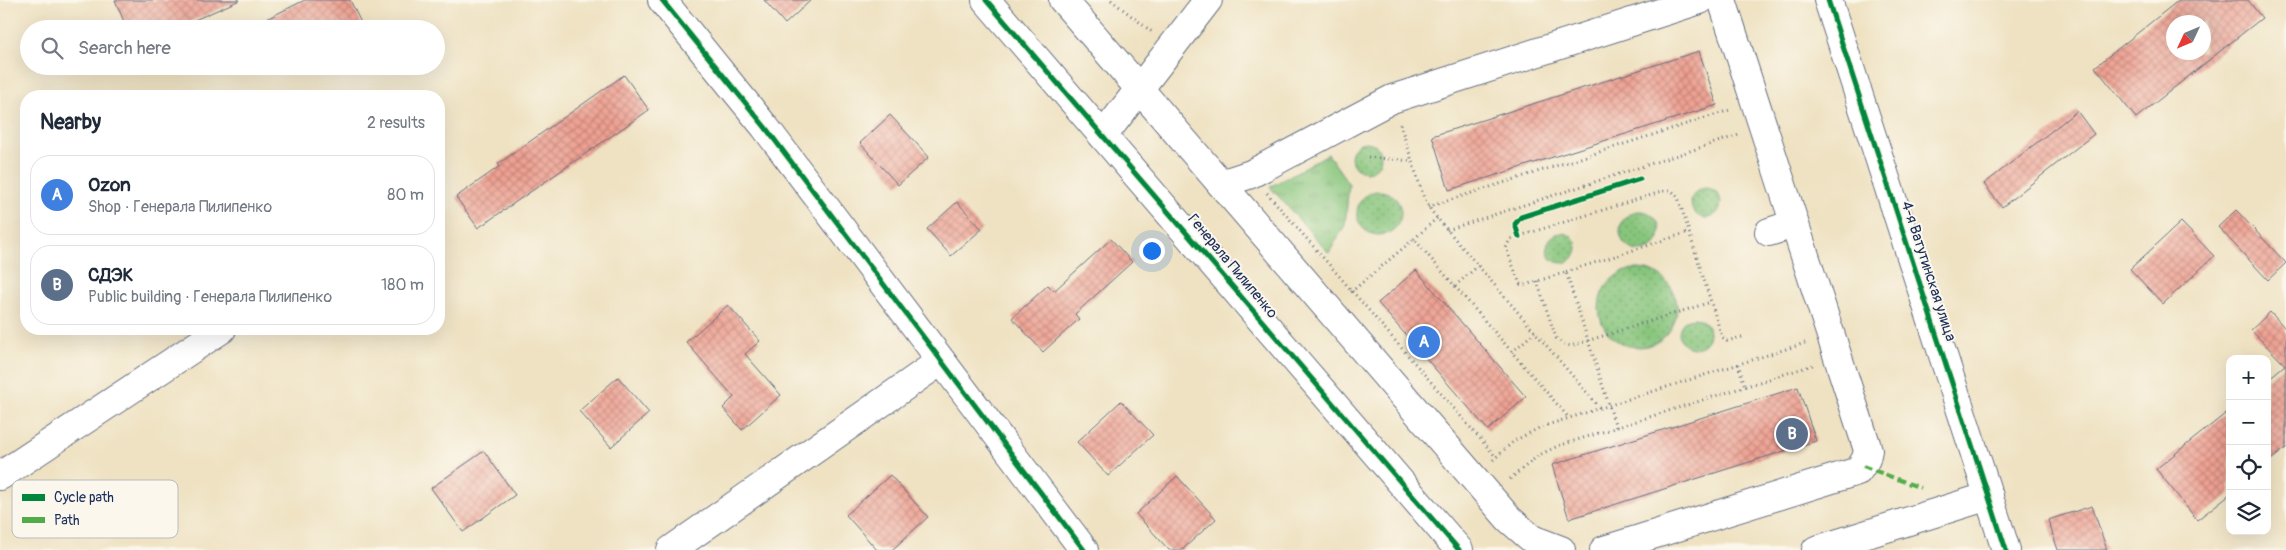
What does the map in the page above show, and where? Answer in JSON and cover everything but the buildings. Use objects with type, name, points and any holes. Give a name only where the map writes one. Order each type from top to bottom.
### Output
[{"type":"street","points":[[662,0],[765,127],[1084,550]]},
{"type":"street","name":"Генерала Пилипенко","points":[[986,0],[1458,550]]},
{"type":"street","points":[[1063,0],[1510,520],[1532,539],[1561,550]]},
{"type":"street","points":[[1103,136],[1208,0]]},
{"type":"street","points":[[1221,184],[1252,174],[1392,99],[1700,0]]},
{"type":"street","points":[[1604,550],[1858,471],[1866,459],[1868,450],[1833,346],[1782,228],[1759,115],[1722,0]]},
{"type":"street","name":"4-я Ватутинская улица","points":[[1828,0],[2006,550]]},
{"type":"street","points":[[0,476],[213,335]]},
{"type":"street","points":[[671,550],[941,361]]},
{"type":"street","points":[[1816,550],[1989,496]]},
{"type":"path","points":[[1111,0],[1172,46]]},
{"type":"path","points":[[1392,99],[1428,207],[1600,408]]},
{"type":"path","points":[[1428,207],[1759,115]]},
{"type":"path","points":[[1447,230],[1759,115]]},
{"type":"path","points":[[1368,157],[1412,161]]},
{"type":"path","points":[[1252,174],[1496,458]]},
{"type":"path","points":[[1689,232],[1525,285],[1518,282],[1506,248],[1510,239],[1668,190],[1678,197],[1725,340],[1731,341],[1746,336]]},
{"type":"path","points":[[1330,311],[1437,218]]},
{"type":"path","points":[[1516,229],[1519,237]]},
{"type":"path","points":[[1414,238],[1568,418]]},
{"type":"path","points":[[1455,286],[1478,266]]},
{"type":"path","points":[[1566,272],[1616,427]]},
{"type":"path","points":[[1537,281],[1556,338],[1563,344],[1571,346],[1711,302]]},
{"type":"path","points":[[1512,352],[1535,332]]},
{"type":"path","points":[[1481,487],[1496,458],[1522,436],[1568,418],[1738,364],[1833,346]]},
{"type":"path","points":[[1481,487],[1558,446],[1745,386],[1833,346]]},
{"type":"path","points":[[1738,364],[1745,386]]},
{"type":"green space","points":[[1366,142],[1372,143],[1380,151],[1380,163],[1372,171],[1366,172],[1360,171],[1352,163],[1351,157],[1352,151],[1360,143]]},
{"type":"green space","points":[[1328,154],[1349,184],[1345,225],[1329,253],[1270,187]]},
{"type":"green space","points":[[1706,188],[1717,192],[1721,203],[1717,214],[1706,218],[1695,214],[1691,203],[1695,192]]},
{"type":"green space","points":[[1375,191],[1383,191],[1395,197],[1401,213],[1395,229],[1383,235],[1375,235],[1363,229],[1357,217],[1357,209],[1363,197]]},
{"type":"green space","points":[[1644,211],[1651,214],[1657,220],[1660,231],[1659,239],[1651,248],[1644,251],[1636,251],[1629,248],[1621,239],[1620,227],[1623,220],[1632,212]]},
{"type":"green space","points":[[1562,233],[1568,234],[1576,242],[1576,254],[1568,262],[1562,263],[1556,262],[1548,254],[1547,248],[1548,242],[1556,234]]},
{"type":"green space","points":[[1638,269],[1653,272],[1666,280],[1674,293],[1677,308],[1674,323],[1666,336],[1653,344],[1638,347],[1623,344],[1610,336],[1602,323],[1599,308],[1602,293],[1610,280],[1623,272]]},
{"type":"green space","points":[[1694,318],[1700,319],[1708,327],[1708,339],[1700,347],[1694,348],[1688,347],[1680,339],[1679,333],[1680,327],[1688,319]]},
{"type":"marked path","points":[[1863,466],[1921,488]]},
{"type":"cycle path","points":[[662,0],[765,127],[1084,550]]},
{"type":"cycle path","points":[[986,0],[1459,550]]},
{"type":"cycle path","points":[[1828,0],[2006,550]]},
{"type":"cycle path","points":[[1519,237],[1515,224],[1521,217],[1640,179]]},
{"type":"place","name":"Ozon","points":[[1424,342]]},
{"type":"place","name":"СДЭК","points":[[1792,434]]}]
